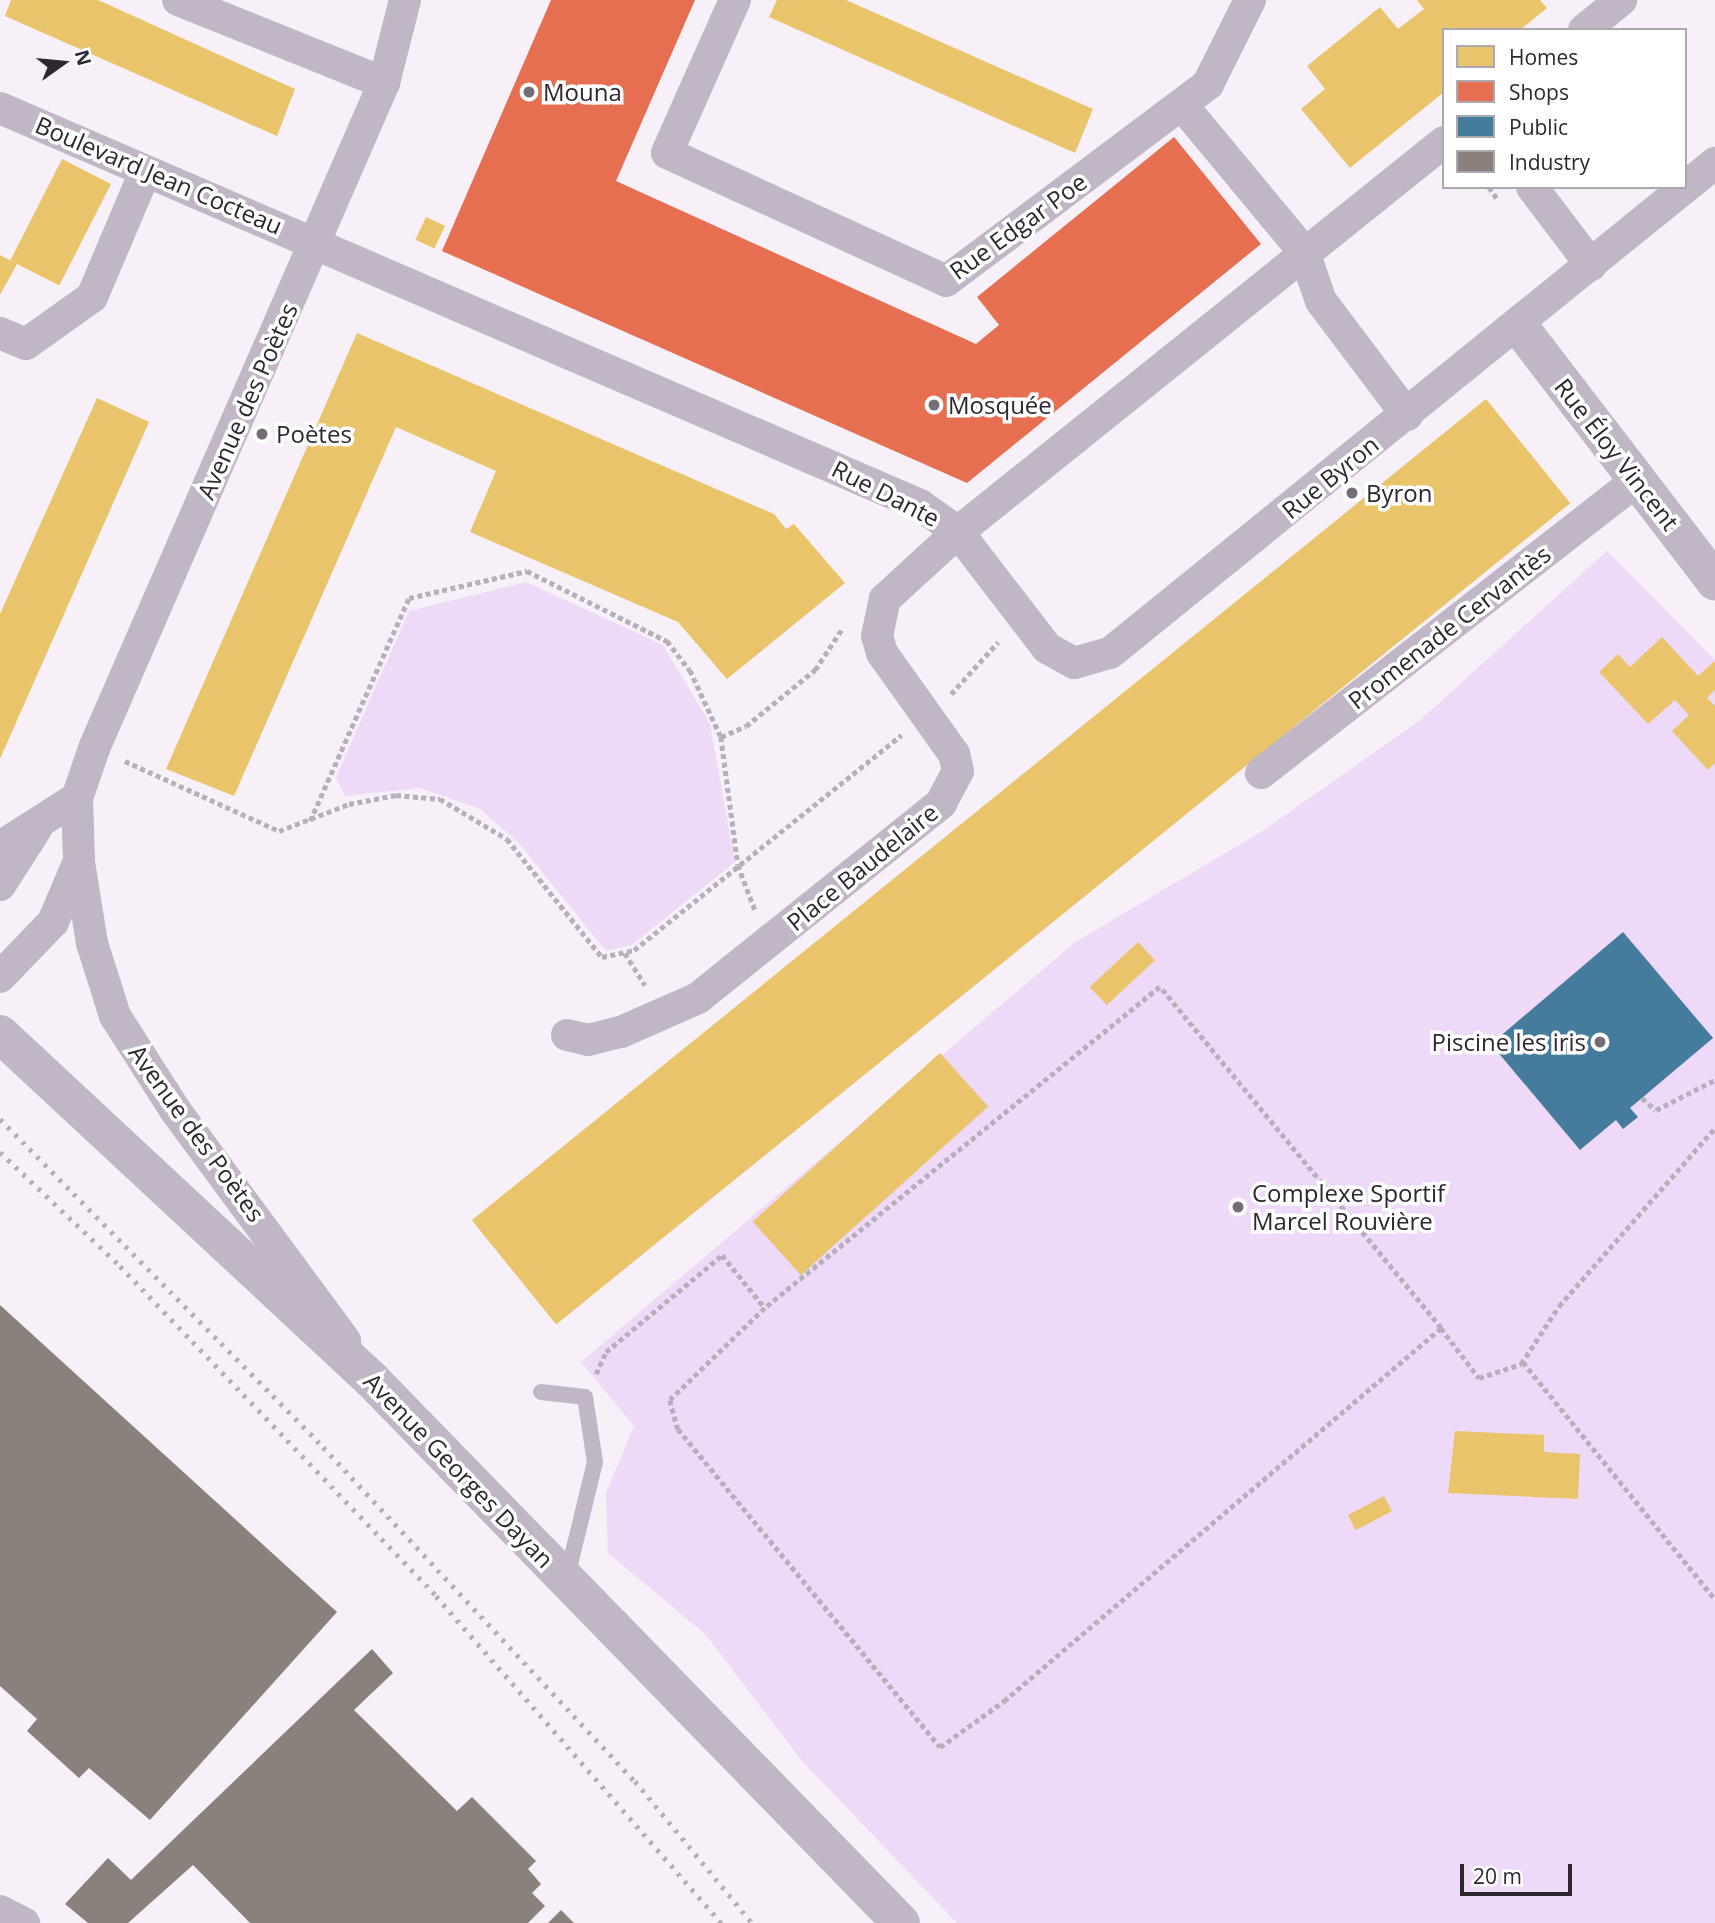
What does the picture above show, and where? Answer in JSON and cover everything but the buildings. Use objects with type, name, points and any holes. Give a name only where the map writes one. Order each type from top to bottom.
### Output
[{"type":"street","points":[[178,0],[384,83]]},
{"type":"street","name":"Avenue des Poètes","points":[[372,1380],[282,1249],[175,1110],[115,1016],[92,943],[79,861],[77,798],[95,746],[318,241],[384,83],[405,0]]},
{"type":"street","name":"Rue Edgar Poe","points":[[735,0],[667,153],[946,281],[1182,105]]},
{"type":"street","points":[[1250,0],[1208,84],[1182,105],[1304,252],[1321,301],[1407,415]]},
{"type":"street","points":[[1586,28],[1621,0]]},
{"type":"street","name":"Boulevard Jean Cocteau","points":[[0,108],[145,172],[318,241]]},
{"type":"street","name":"Rue Dante","points":[[318,241],[878,485],[958,532],[1442,144]]},
{"type":"street","name":"Rue Byron","points":[[1687,186],[1715,163]]},
{"type":"street","points":[[0,333],[26,344],[92,297],[145,172]]},
{"type":"street","points":[[1534,189],[1591,265]]},
{"type":"street","name":"Rue Byron","points":[[958,532],[1027,621],[1060,658],[1093,662],[1110,653],[1519,326],[1683,189]]},
{"type":"street","name":"Rue Éloy Vincent","points":[[1519,326],[1715,581]]},
{"type":"street","name":"Promenade Cervantès","points":[[1261,773],[1638,481]]},
{"type":"street","points":[[879,615],[911,571],[958,532]]},
{"type":"street","name":"Place Baudelaire","points":[[567,1035],[588,1040],[666,1017],[775,937],[952,789],[954,754],[890,670],[877,636],[879,615]]},
{"type":"street","points":[[0,847],[77,798]]},
{"type":"street","points":[[0,885],[41,822]]},
{"type":"street","name":"Avenue des Poètes","points":[[0,977],[53,922],[79,861]]},
{"type":"street","name":"Avenue Georges Dayan","points":[[0,1034],[372,1380],[901,1923]]},
{"type":"street","points":[[0,1911],[24,1923]]},
{"type":"lane","points":[[541,1392],[585,1397],[595,1462],[567,1580]]},
{"type":"path","points":[[310,821],[409,598],[527,571],[667,641],[690,670],[721,737],[745,898],[775,937]]},
{"type":"path","points":[[721,737],[746,726],[814,670],[844,627],[879,615]]},
{"type":"path","points":[[95,746],[266,828],[279,831],[349,804],[396,795],[440,799],[465,810],[507,839],[602,957],[634,950],[964,685],[983,652],[1027,621]]},
{"type":"path","points":[[1441,1328],[1004,1701],[940,1747],[678,1429],[670,1400],[765,1308],[1160,987],[1441,1328],[1479,1378],[1523,1362],[1559,1306],[1715,1128]]},
{"type":"path","points":[[1642,1098],[1656,1110],[1715,1080]]},
{"type":"path","points":[[585,1397],[606,1352],[722,1255],[765,1308]]},
{"type":"path","points":[[1523,1362],[1715,1600]]},
{"type":"shaded area","name":"Complexe Sportif Marcel Rouvière","points":[[1607,551],[1715,660],[1715,1923],[957,1923],[802,1761],[706,1635],[608,1553],[606,1493],[634,1426],[581,1362],[1074,943],[1264,830],[1419,721]]},
{"type":"shaded area","points":[[526,582],[663,645],[710,724],[735,862],[632,945],[606,951],[518,842],[480,809],[420,788],[345,796],[336,777],[409,611]]},
{"type":"railway","points":[[0,1119],[323,1447],[635,1781],[752,1923]]},
{"type":"railway","points":[[0,1152],[120,1266],[436,1596],[721,1923]]},
{"type":"place","name":"Mouna","points":[[529,92]]},
{"type":"place","name":"Mosquée","points":[[934,405]]},
{"type":"place","name":"Poètes","points":[[262,434]]},
{"type":"place","name":"Byron","points":[[1352,493]]},
{"type":"place","name":"Piscine les iris","points":[[1600,1042]]},
{"type":"place","name":"Complexe Sportif Marcel Rouvière","points":[[1238,1207]]}]
